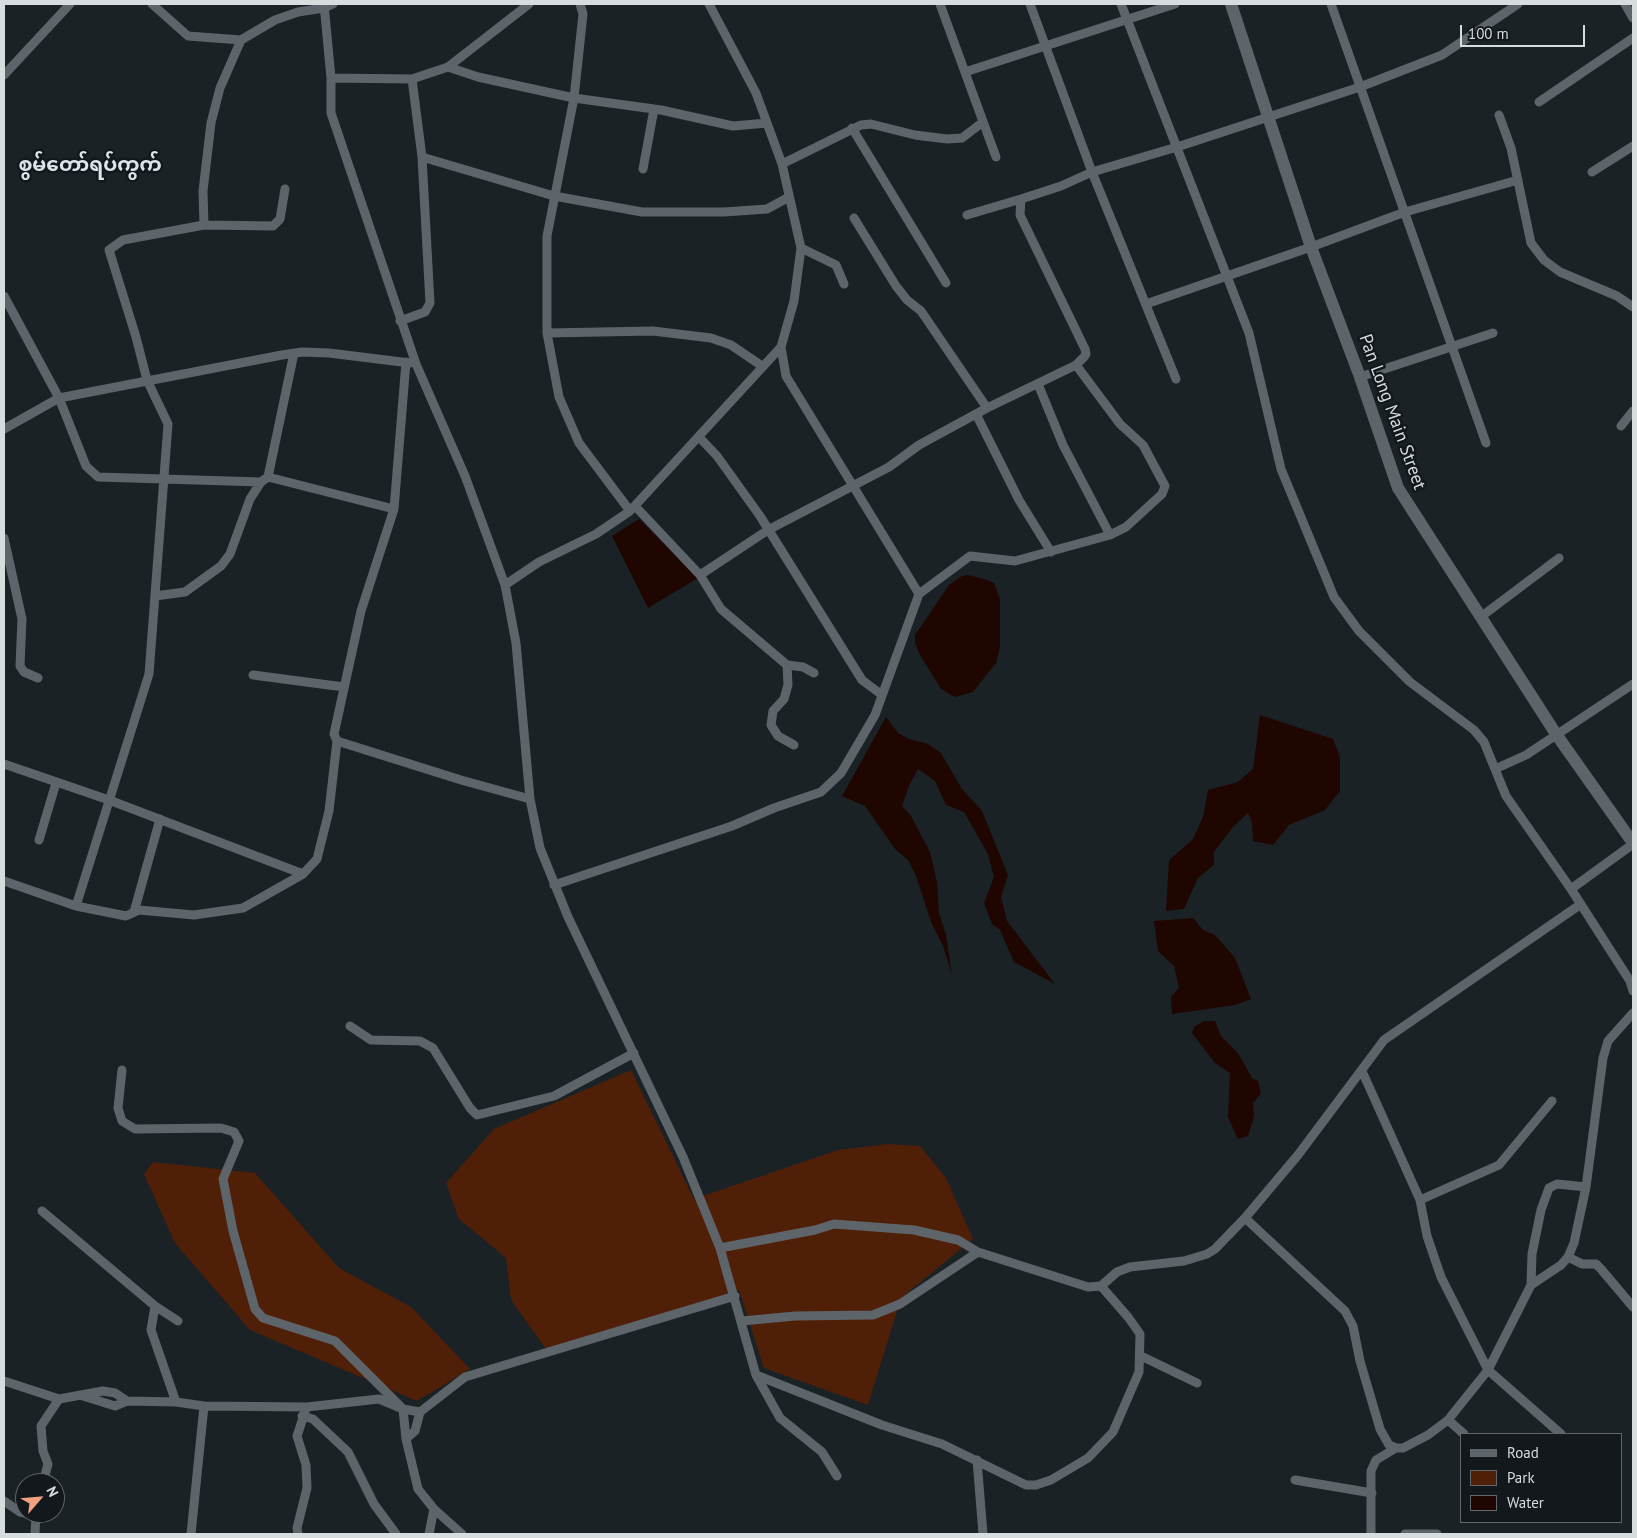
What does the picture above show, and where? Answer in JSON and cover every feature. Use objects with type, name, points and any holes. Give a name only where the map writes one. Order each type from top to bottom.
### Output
[{"type":"street","points":[[4,75],[70,4]]},
{"type":"street","points":[[152,4],[188,36],[241,40],[275,20],[298,12],[333,4]]},
{"type":"street","points":[[331,78],[412,79],[448,67],[529,4]]},
{"type":"street","points":[[580,4],[583,14],[574,98],[547,236],[547,333],[559,397],[579,443],[633,508],[700,574],[721,608],[787,665],[802,667],[814,673]]},
{"type":"street","points":[[709,4],[756,93],[782,164],[801,248],[794,301],[781,347],[786,376],[919,594]]},
{"type":"street","points":[[940,4],[996,157]]},
{"type":"street","points":[[1030,4],[1092,172],[1176,379]]},
{"type":"street","points":[[1121,4],[1226,276],[1250,333],[1281,469],[1334,597],[1359,631],[1410,682],[1474,730],[1484,742],[1506,796],[1581,904],[1630,981],[1633,991]]},
{"type":"street","points":[[965,72],[1175,4]]},
{"type":"street","name":"Pan Long Main Street","points":[[1231,4],[1311,247],[1360,377],[1398,488],[1482,616],[1556,734],[1633,843]]},
{"type":"street","points":[[1332,4],[1486,443]]},
{"type":"street","points":[[967,215],[1061,186],[1092,172],[1177,147],[1360,87],[1442,54],[1518,4]]},
{"type":"street","points":[[1625,4],[1633,18]]},
{"type":"street","points":[[324,6],[331,78],[331,113],[416,364],[465,476],[505,585],[516,643],[530,799],[540,848],[554,885],[680,1148],[720,1248],[756,1375],[780,1418],[822,1452],[837,1476]]},
{"type":"street","points":[[1538,102],[1633,38]]},
{"type":"street","points":[[204,225],[203,191],[211,123],[220,88],[241,40]]},
{"type":"street","points":[[448,67],[478,77],[574,98],[654,109],[733,126],[767,123]]},
{"type":"street","points":[[400,320],[425,312],[430,302],[422,157],[412,79]]},
{"type":"street","points":[[643,169],[654,109]]},
{"type":"street","points":[[1499,114],[1511,148],[1532,243],[1544,260],[1560,272],[1617,296],[1633,307]]},
{"type":"street","points":[[782,164],[852,128],[871,124],[916,135],[947,139],[962,138],[983,122]]},
{"type":"street","points":[[852,128],[946,284]]},
{"type":"street","points":[[1592,172],[1633,146]]},
{"type":"street","points":[[422,157],[554,196],[642,212],[767,209],[790,197]]},
{"type":"street","points":[[1146,304],[1311,247],[1405,212],[1518,180]]},
{"type":"street","points":[[76,906],[149,674],[168,424],[147,380],[136,337],[109,250],[123,240],[204,225],[273,226],[280,219],[285,188]]},
{"type":"street","points":[[700,574],[768,530],[889,467],[919,445],[987,408],[1076,365],[1086,354],[1020,216],[1021,199]]},
{"type":"street","points":[[854,218],[896,286],[906,300],[921,311],[987,408]]},
{"type":"street","points":[[801,248],[836,265],[844,284]]},
{"type":"street","points":[[4,296],[59,398],[86,466],[98,477],[264,479],[394,509]]},
{"type":"street","points":[[547,333],[653,331],[711,338],[731,345],[762,366]]},
{"type":"street","points":[[1360,377],[1493,333]]},
{"type":"street","points":[[505,585],[539,562],[596,534],[633,508],[781,347]]},
{"type":"street","points":[[5,426],[59,398],[294,353],[329,353],[416,364]]},
{"type":"street","points":[[155,596],[184,592],[221,566],[230,554],[250,499],[264,479],[294,353]]},
{"type":"street","points":[[4,881],[76,906],[126,916],[134,912],[194,915],[243,908],[303,874],[317,859],[329,811],[338,741],[334,734],[344,687],[361,611],[394,509],[406,362]]},
{"type":"street","points":[[554,885],[732,826],[774,808],[821,792],[841,773],[874,715],[919,594],[970,556],[1015,561],[1110,536],[1126,526],[1162,494],[1165,486],[1144,446],[1120,424],[1076,365]]},
{"type":"street","points":[[1038,384],[1062,445],[1110,536]]},
{"type":"street","points":[[1620,426],[1633,411]]},
{"type":"street","points":[[976,414],[1019,500],[1051,552]]},
{"type":"street","points":[[699,437],[717,456],[760,516],[862,680],[882,695]]},
{"type":"street","points":[[4,538],[22,619],[20,666],[24,672],[38,678]]},
{"type":"street","points":[[1482,616],[1558,558]]},
{"type":"street","points":[[787,665],[788,685],[784,699],[773,711],[771,725],[778,736],[794,745]]},
{"type":"street","points":[[253,675],[344,687]]},
{"type":"street","points":[[1496,769],[1526,755],[1633,684]]},
{"type":"street","points":[[338,741],[461,780],[530,799]]},
{"type":"street","points":[[4,764],[109,800],[303,874]]},
{"type":"street","points":[[39,840],[56,782]]},
{"type":"street","points":[[134,912],[160,819]]},
{"type":"street","points":[[1571,889],[1633,843]]},
{"type":"street","points":[[720,1248],[815,1230],[834,1224],[914,1230],[958,1240],[978,1252],[1088,1287],[1101,1286],[1117,1272],[1130,1267],[1184,1261],[1207,1254],[1215,1249],[1245,1218],[1298,1155],[1384,1040],[1581,904]]},
{"type":"street","points":[[1531,1285],[1561,1265],[1568,1257],[1574,1243],[1586,1187],[1608,1041],[1633,1012]]},
{"type":"street","points":[[350,1026],[371,1040],[420,1041],[433,1048],[470,1108],[477,1115],[554,1096],[634,1053]]},
{"type":"street","points":[[122,1070],[118,1108],[122,1121],[135,1129],[222,1128],[234,1132],[239,1141],[223,1179],[233,1231],[255,1309],[263,1318],[335,1341],[403,1409],[406,1440],[418,1489],[434,1509],[462,1534]]},
{"type":"street","points":[[1362,1071],[1420,1200],[1427,1236],[1441,1277],[1488,1370],[1560,1433]]},
{"type":"street","points":[[1420,1200],[1499,1165],[1552,1101]]},
{"type":"street","points":[[1245,1218],[1345,1311],[1353,1326],[1360,1361],[1380,1429],[1389,1445],[1403,1448],[1428,1435],[1448,1420],[1488,1370],[1531,1285],[1532,1254],[1541,1210],[1549,1188],[1557,1184],[1586,1187]]},
{"type":"street","points":[[42,1211],[155,1306],[178,1321]]},
{"type":"street","points":[[742,1321],[795,1316],[874,1315],[900,1304],[978,1252]]},
{"type":"street","points":[[1568,1257],[1582,1264],[1596,1264],[1633,1307]]},
{"type":"street","points":[[756,1375],[882,1425],[942,1444],[1026,1485],[1051,1480],[1088,1458],[1113,1432],[1139,1372],[1141,1356],[1140,1334],[1101,1286]]},
{"type":"street","points":[[406,1440],[415,1431],[420,1412],[465,1377],[735,1296]]},
{"type":"street","points":[[155,1306],[151,1330],[176,1402]]},
{"type":"street","points":[[1141,1356],[1197,1383]]},
{"type":"street","points":[[4,1381],[59,1399],[109,1392],[115,1393],[127,1401],[176,1402],[204,1406],[307,1407],[379,1399],[403,1409],[420,1412]]},
{"type":"street","points":[[46,1473],[48,1464],[43,1451],[41,1426],[59,1399]]},
{"type":"street","points":[[191,1534],[204,1406]]},
{"type":"street","points":[[298,1534],[297,1528],[307,1488],[306,1465],[297,1436],[302,1416],[307,1407]]},
{"type":"street","points":[[302,1416],[313,1419],[348,1452],[374,1504],[396,1534]]},
{"type":"street","points":[[1448,1420],[1463,1433]]},
{"type":"street","points":[[1372,1534],[1371,1471],[1376,1460],[1396,1448]]},
{"type":"street","points":[[977,1460],[983,1534]]},
{"type":"street","points":[[1295,1480],[1372,1493]]},
{"type":"street","points":[[4,1501],[15,1507]]},
{"type":"street","points":[[428,1534],[434,1509]]},
{"type":"street","points":[[1405,1534],[1437,1534]]},
{"type":"green space","points":[[631,1070],[694,1199],[838,1150],[888,1144],[920,1146],[946,1178],[973,1239],[901,1298],[868,1405],[764,1368],[739,1290],[548,1352],[511,1300],[506,1258],[459,1219],[446,1183],[494,1129]]},
{"type":"green space","points":[[153,1162],[255,1173],[339,1268],[411,1307],[470,1369],[417,1401],[250,1330],[175,1243],[144,1174]]},
{"type":"water","points":[[639,519],[698,578],[648,608],[612,536]]},
{"type":"water","points":[[968,575],[994,583],[1000,599],[1000,647],[996,663],[973,692],[955,697],[941,689],[920,655],[915,643],[915,635],[949,585],[962,576]]},
{"type":"water","points":[[1260,715],[1333,739],[1340,757],[1340,791],[1325,810],[1289,825],[1273,845],[1253,841],[1252,822],[1248,813],[1233,827],[1214,852],[1214,865],[1198,878],[1184,909],[1166,911],[1169,860],[1193,839],[1203,817],[1208,790],[1238,782],[1253,769]]},
{"type":"water","points":[[886,717],[898,733],[909,739],[928,744],[941,753],[962,789],[982,811],[1008,875],[1001,897],[1007,921],[1055,984],[1014,962],[1000,930],[992,924],[984,903],[994,877],[988,854],[964,812],[946,805],[935,781],[918,769],[909,786],[902,806],[911,816],[930,852],[937,882],[939,913],[946,935],[952,975],[943,946],[931,922],[916,876],[908,860],[895,849],[865,806],[842,796]]},
{"type":"water","points":[[1193,918],[1203,930],[1215,935],[1235,958],[1251,999],[1235,1005],[1172,1014],[1171,997],[1179,988],[1174,966],[1158,951],[1154,921]]},
{"type":"water","points":[[1204,1021],[1215,1021],[1221,1036],[1238,1053],[1252,1078],[1258,1081],[1261,1093],[1253,1103],[1254,1116],[1248,1136],[1238,1139],[1228,1117],[1230,1073],[1215,1063],[1192,1033],[1194,1027]]},
{"type":"district","name":"စွမ်တော်ရပ်ကွက်","points":[[90,165]]}]
